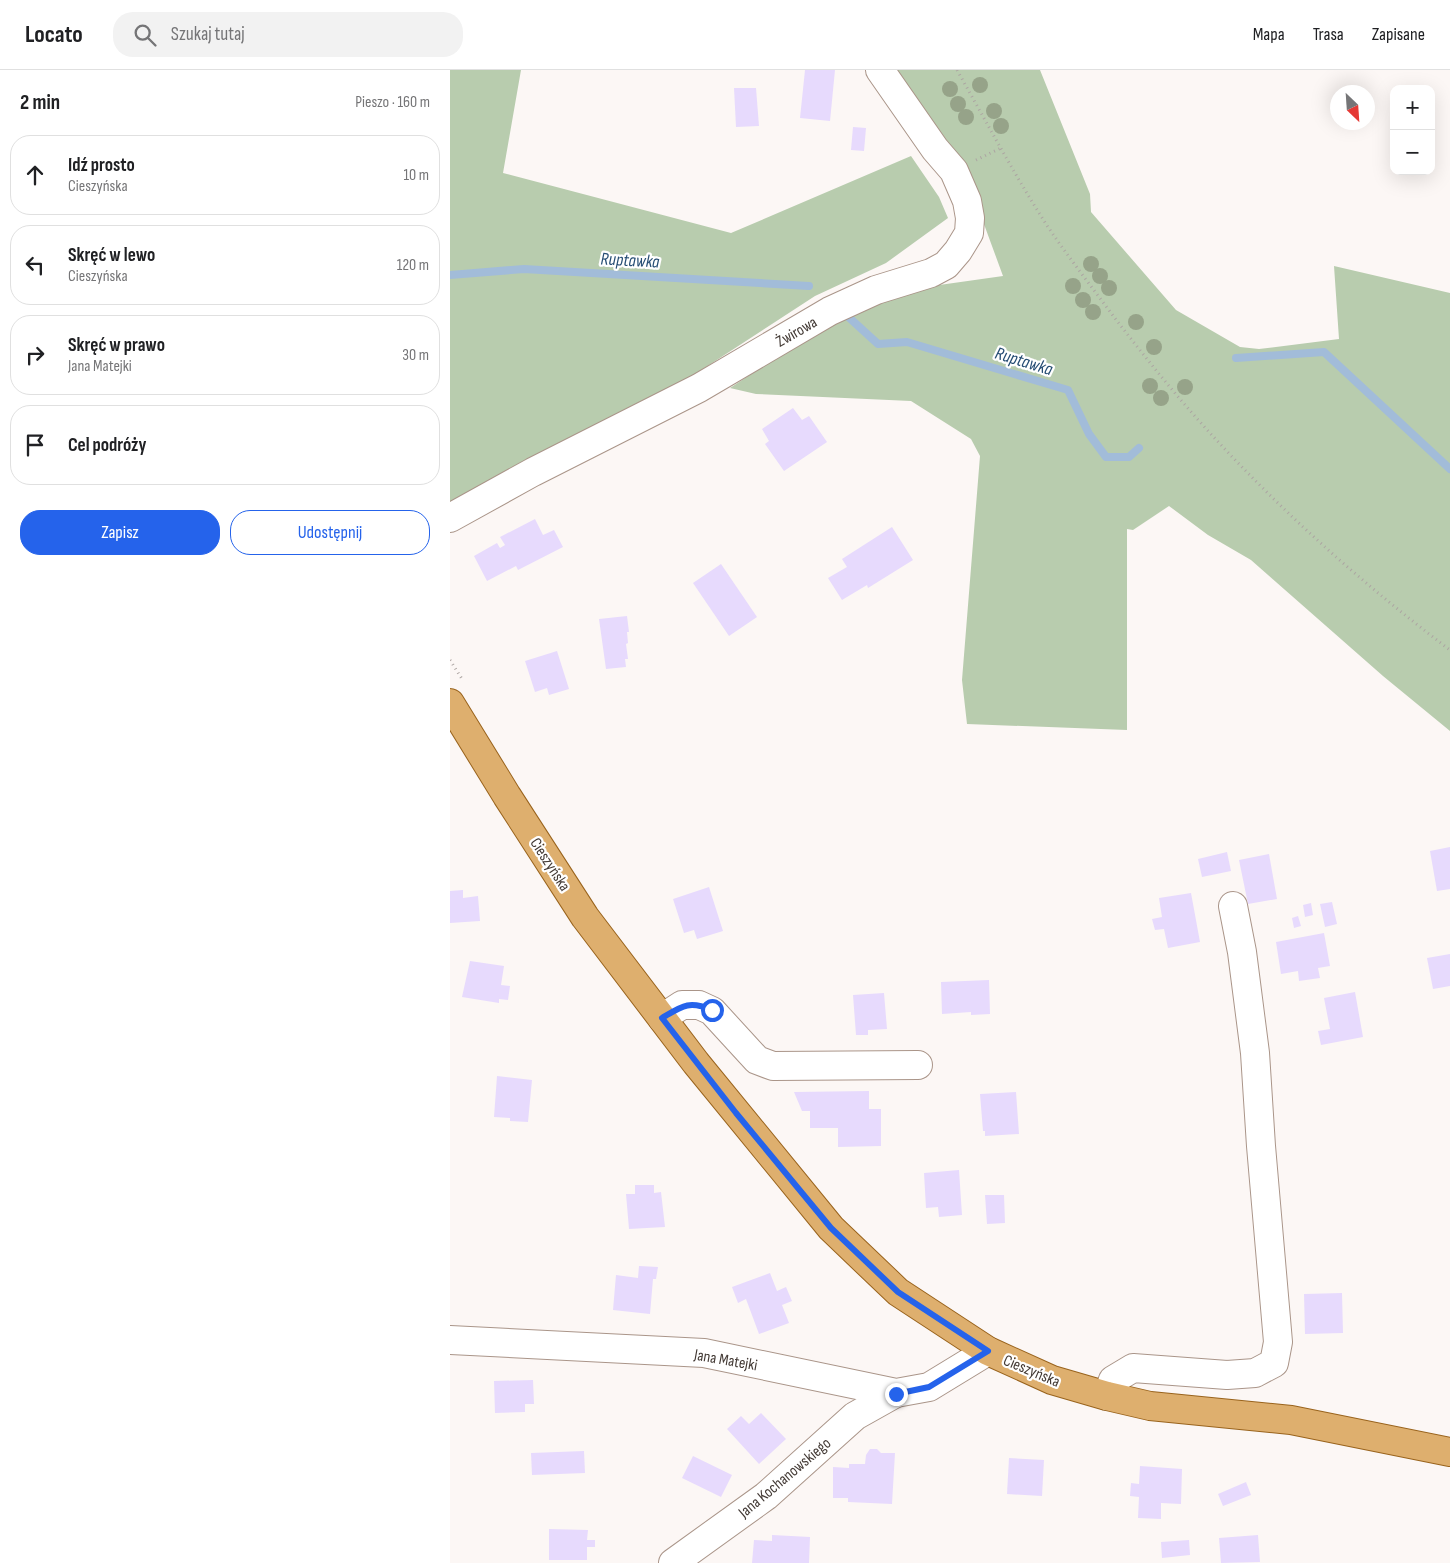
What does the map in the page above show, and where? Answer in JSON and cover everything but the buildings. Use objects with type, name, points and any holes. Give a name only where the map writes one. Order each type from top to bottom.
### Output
[{"type":"main road","name":"Cieszyńska","points":[[458,694],[507,796],[586,917],[730,1106],[831,1228],[898,1292],[988,1351],[1052,1380],[1106,1396],[1150,1406],[1291,1420],[1450,1452]]},
{"type":"street","name":"Żwirowa","points":[[450,518],[525,476],[699,388],[830,311],[876,290],[931,273],[946,265],[958,251],[969,233],[970,218],[967,201],[954,171],[935,149],[880,70]]},
{"type":"street","points":[[1106,1396],[1113,1380],[1133,1368],[1227,1375],[1255,1373],[1274,1363],[1278,1342],[1255,1053],[1242,952],[1233,906]]},
{"type":"street","points":[[662,1018],[682,1006],[699,1004],[712,1010],[757,1060],[773,1066],[918,1065]]},
{"type":"street","name":"Jana Matejki","points":[[450,1340],[704,1353],[896,1394],[929,1387],[988,1351]]},
{"type":"street","name":"Jana Kochanowskiego","points":[[673,1563],[766,1496],[855,1416],[896,1394]]},
{"type":"path","points":[[957,70],[1005,155],[1049,227],[1109,310],[1177,396],[1234,458],[1308,532],[1390,603],[1450,650]]},
{"type":"path","points":[[450,660],[458,694]]},
{"type":"green space","points":[[450,70],[521,70],[503,173],[731,233],[911,156],[939,197],[948,218],[886,263],[815,296],[643,408],[450,502]]},
{"type":"green space","points":[[892,70],[1040,70],[1090,194],[1091,212],[1176,310],[1240,347],[1259,349],[1339,339],[1334,266],[1450,293],[1450,731],[1383,676],[1251,560],[1208,535],[1169,506],[1133,530],[1127,529],[1127,730],[967,724],[962,680],[980,456],[971,439],[911,401],[756,394],[730,388],[831,322],[897,291],[1003,276],[981,216]]},
{"type":"waterway","name":"Ruptawka","points":[[450,275],[524,269],[809,286]]},
{"type":"waterway","name":"Ruptawka","points":[[843,312],[878,344],[907,342],[1068,390],[1089,434],[1106,457],[1129,457],[1139,448]]},
{"type":"waterway","name":"Ruptawka","points":[[1236,358],[1324,352],[1450,469]]},
{"type":"route","points":[[712,1010],[699,1004],[682,1006],[662,1018],[736,1113],[831,1228],[898,1292],[988,1351],[929,1387],[896,1394]]}]
